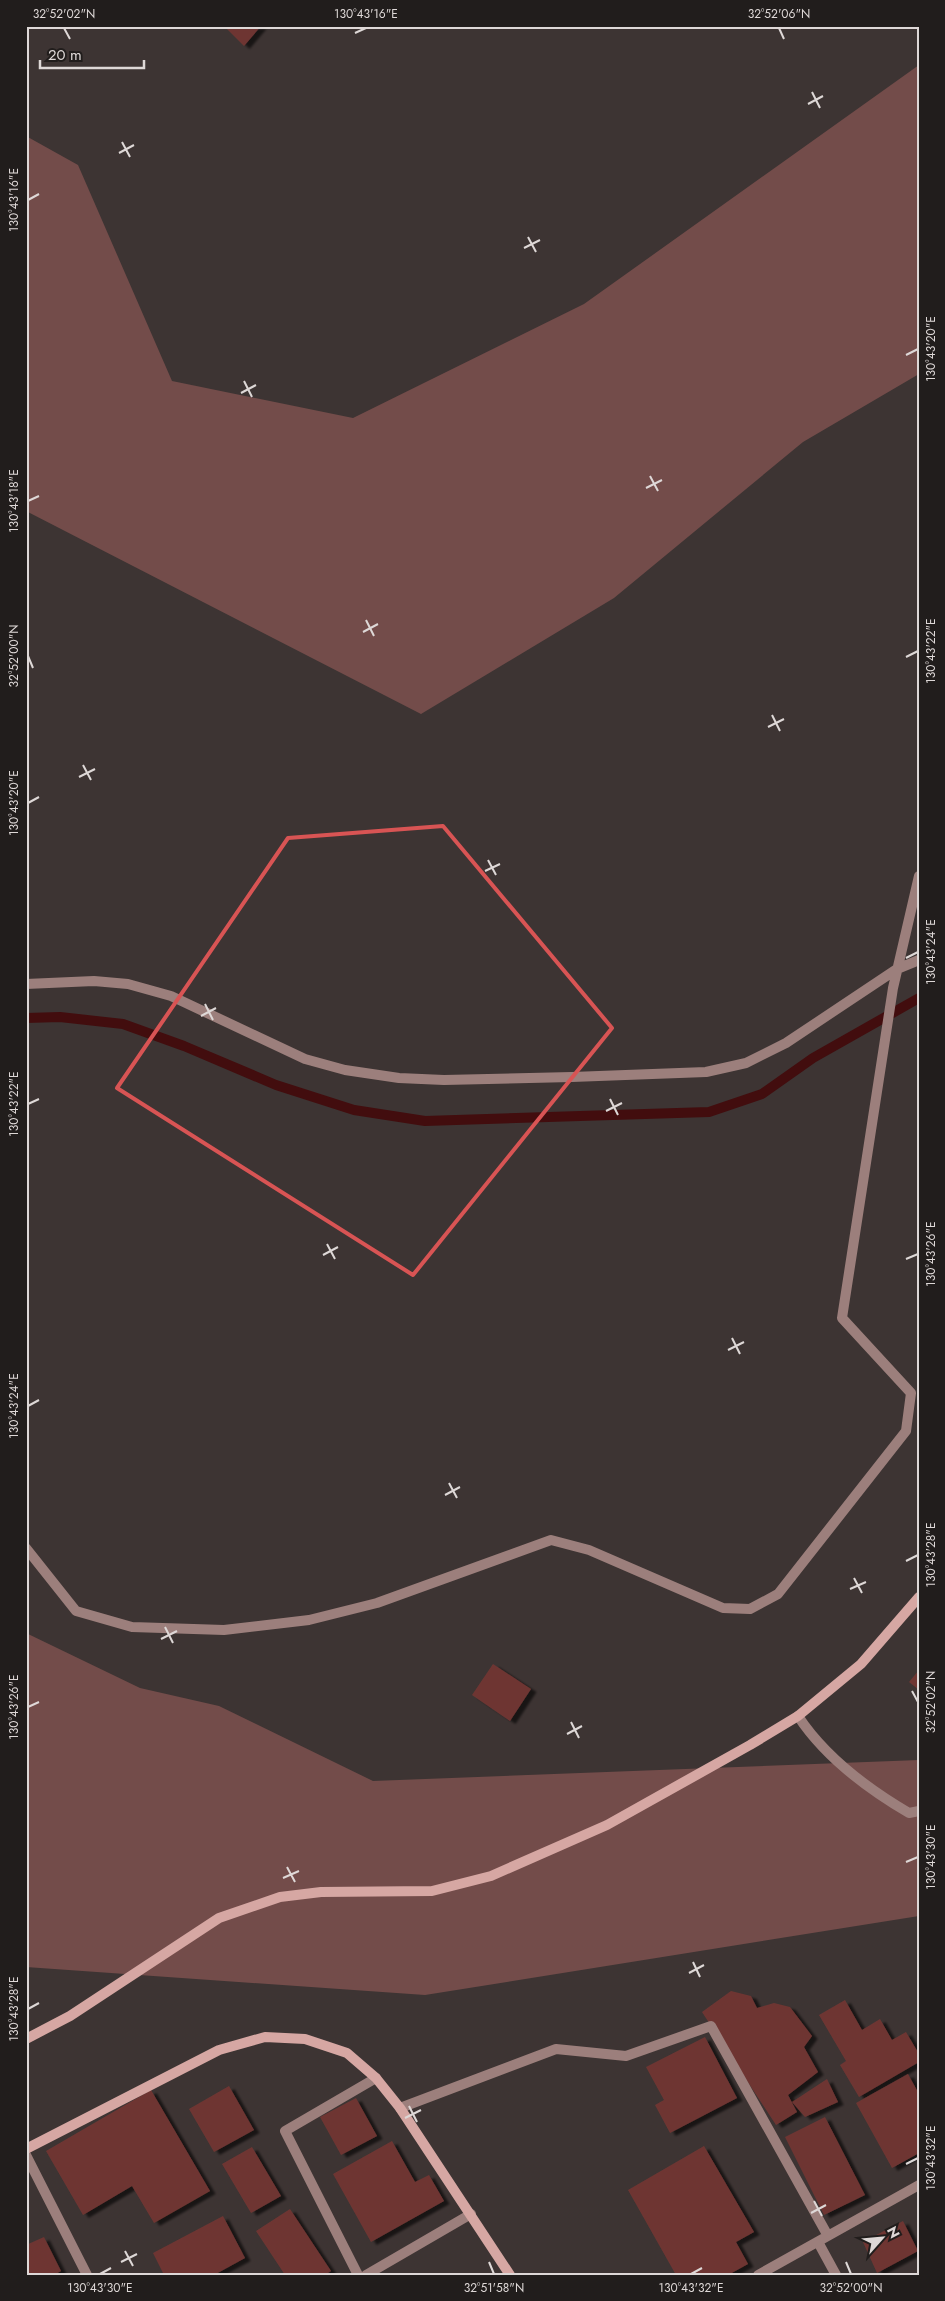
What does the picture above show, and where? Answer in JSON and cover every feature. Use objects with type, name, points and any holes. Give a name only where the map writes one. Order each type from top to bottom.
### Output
[{"type":"street","points":[[26,1548],[76,1611],[132,1626],[224,1630],[310,1620],[377,1603],[551,1540],[589,1550],[723,1608],[750,1609],[778,1594],[906,1431],[912,1393],[842,1318],[893,988],[919,876]]},
{"type":"street","points":[[26,984],[94,981],[128,984],[171,996],[306,1059],[345,1070],[399,1078],[454,1080],[706,1072],[746,1063],[786,1042],[897,969],[919,960]]},
{"type":"street","points":[[26,2039],[70,2016],[219,1918],[280,1897],[320,1892],[432,1891],[491,1876],[607,1825],[798,1716],[861,1664],[919,1597]]},
{"type":"street","points":[[798,1716],[812,1737],[876,1793],[909,1813],[919,1811]]},
{"type":"street","points":[[400,2108],[556,2049],[626,2056],[711,2026],[828,2236]]},
{"type":"street","points":[[26,2149],[219,2050],[265,2038],[305,2039],[346,2053],[376,2078],[400,2108],[510,2275]]},
{"type":"street","points":[[358,2275],[285,2131],[376,2078]]},
{"type":"street","points":[[26,2155],[87,2275]]},
{"type":"street","points":[[758,2275],[919,2185]]},
{"type":"street","points":[[366,2275],[471,2214]]},
{"type":"street","points":[[818,2242],[836,2275]]},
{"type":"highlighted area","points":[[443,826],[612,1028],[413,1275],[117,1088],[288,838]]},
{"type":"shaded area","points":[[919,65],[919,374],[803,442],[614,598],[421,714],[26,511],[26,136],[78,165],[172,381],[353,418],[584,304]]},
{"type":"shaded area","points":[[26,1633],[140,1688],[219,1706],[373,1781],[919,1760],[919,1916],[425,1995],[26,1967]]},
{"type":"building","points":[[224,26],[261,26],[244,46]]},
{"type":"building","points":[[493,1664],[531,1689],[510,1721],[472,1695]]},
{"type":"building","points":[[919,1670],[919,1690],[909,1682]]},
{"type":"building","points":[[731,1991],[751,1996],[757,2008],[774,2003],[790,2007],[812,2036],[804,2047],[818,2072],[788,2095],[797,2112],[776,2125],[702,2012]]},
{"type":"building","points":[[845,2000],[862,2030],[880,2019],[892,2040],[906,2032],[919,2054],[919,2062],[859,2097],[840,2065],[846,2061],[819,2015]]},
{"type":"building","points":[[705,2037],[737,2098],[670,2133],[655,2105],[664,2100],[646,2067]]},
{"type":"building","points":[[908,2074],[919,2094],[919,2153],[892,2168],[856,2103]]},
{"type":"building","points":[[827,2079],[838,2102],[805,2117],[792,2102]]},
{"type":"building","points":[[229,2086],[254,2130],[214,2152],[189,2109]]},
{"type":"building","points":[[151,2090],[210,2191],[154,2223],[132,2186],[83,2215],[46,2151]]},
{"type":"building","points":[[356,2098],[377,2136],[341,2155],[320,2117]]},
{"type":"building","points":[[825,2117],[865,2195],[824,2215],[785,2137]]},
{"type":"building","points":[[392,2141],[415,2182],[429,2175],[444,2201],[371,2242],[333,2174]]},
{"type":"building","points":[[704,2146],[754,2232],[736,2242],[748,2264],[728,2275],[676,2275],[628,2190]]},
{"type":"building","points":[[252,2147],[281,2196],[251,2213],[222,2164]]},
{"type":"building","points":[[290,2209],[331,2271],[325,2275],[285,2275],[256,2231]]},
{"type":"building","points":[[223,2216],[245,2258],[214,2275],[164,2275],[153,2253]]},
{"type":"building","points":[[903,2221],[918,2251],[877,2273],[863,2242]]},
{"type":"building","points":[[44,2237],[61,2271],[54,2275],[26,2275],[26,2245]]},
{"type":"waterway","points":[[26,1018],[60,1017],[123,1024],[184,1046],[276,1085],[354,1110],[425,1121],[709,1112],[762,1094],[813,1058],[919,998]]}]
